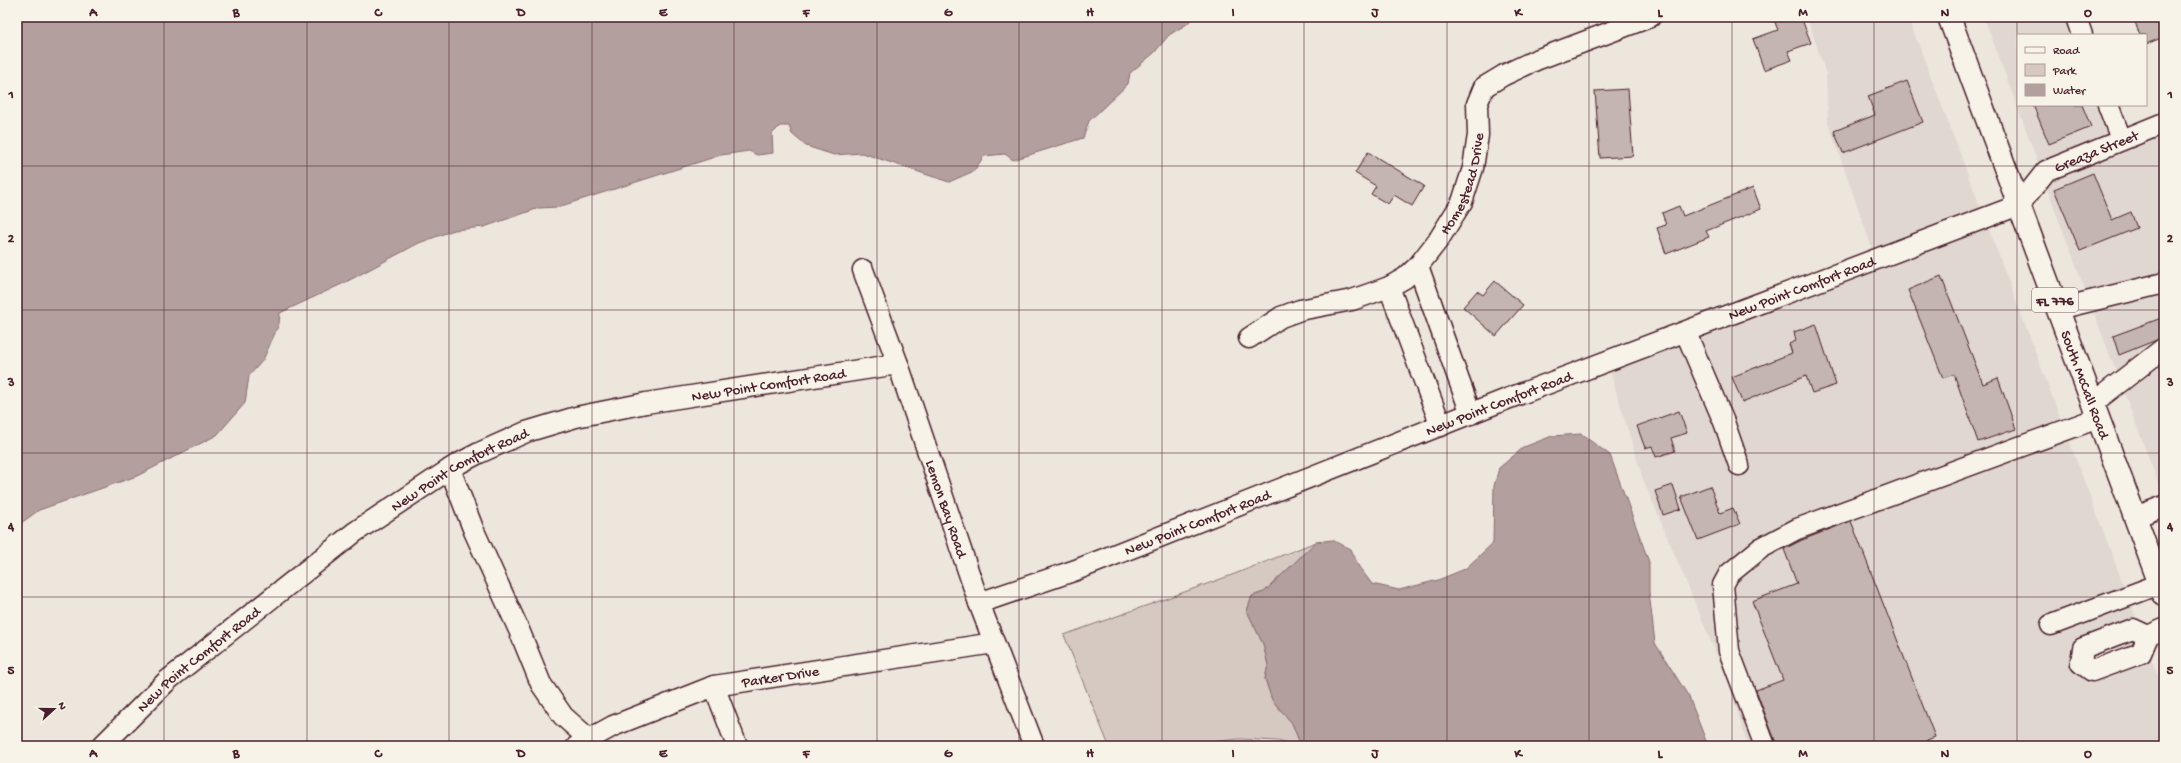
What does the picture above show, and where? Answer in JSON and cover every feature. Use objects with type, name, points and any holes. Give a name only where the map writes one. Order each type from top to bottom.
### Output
[{"type":"main road","name":"South McCall Road","points":[[1949,17],[2162,589]]},
{"type":"street","points":[[2076,17],[2082,34]]},
{"type":"street","name":"Homestead Drive","points":[[1249,338],[1286,315],[1300,310],[1352,300],[1389,287],[1405,278],[1418,266],[1451,222],[1462,202],[1473,168],[1478,135],[1477,104],[1484,87],[1504,75],[1536,60],[1643,18]]},
{"type":"street","points":[[2108,106],[2121,139]]},
{"type":"street","name":"Greaza Street","points":[[2019,205],[2046,171],[2121,139],[2164,123]]},
{"type":"street","name":"New Point Comfort Road","points":[[979,603],[1076,570],[1471,414],[2019,205]]},
{"type":"street","points":[[1418,266],[1471,414]]},
{"type":"street","name":"Lemon Bay Road","points":[[863,270],[898,364],[979,603],[1034,746]]},
{"type":"street","points":[[2058,309],[2164,283]]},
{"type":"street","points":[[1389,287],[1441,426]]},
{"type":"street","points":[[1686,333],[1724,422],[1739,465]]},
{"type":"street","points":[[1765,746],[1729,651],[1723,585],[1728,574],[1761,548],[1797,529],[2096,411],[2164,348]]},
{"type":"street","name":"New Point Comfort Road","points":[[102,746],[168,680],[355,532],[450,469],[479,453],[526,432],[576,417],[646,404],[898,364]]},
{"type":"street","points":[[450,469],[474,531],[541,684],[583,743]]},
{"type":"street","points":[[2135,517],[2164,506]]},
{"type":"street","points":[[2051,625],[2162,589]]},
{"type":"street","points":[[2074,666],[2092,671],[2141,653],[2156,632]]},
{"type":"street","name":"Parker Drive","points":[[583,743],[654,708],[714,686],[994,643]]},
{"type":"street","points":[[714,686],[737,746]]},
{"type":"shaded area","points":[[1807,17],[1908,17],[1981,209],[1873,251],[1828,122],[1826,74]]},
{"type":"shaded area","points":[[1984,17],[2064,17],[2071,34],[2017,34],[2017,106]]},
{"type":"shaded area","points":[[2017,106],[2097,106],[2108,134],[2039,165]]},
{"type":"shaded area","points":[[2164,133],[2164,498],[2046,186],[2052,178]]},
{"type":"shaded area","points":[[1988,227],[2164,692],[2164,746],[1748,746],[1729,684],[1643,479],[1610,371]]},
{"type":"green space","points":[[1316,542],[1264,592],[1252,596],[1247,611],[1263,644],[1268,665],[1265,679],[1272,700],[1292,723],[1301,746],[1277,741],[1239,739],[1173,746],[1109,746],[1064,635],[1232,575]]},
{"type":"water","points":[[17,17],[1193,17],[1187,24],[1169,35],[1154,53],[1130,73],[1128,84],[1089,121],[1083,138],[1013,160],[1005,154],[984,156],[974,171],[949,182],[862,153],[834,155],[806,146],[792,134],[789,126],[780,126],[772,134],[773,153],[757,155],[749,151],[721,155],[558,207],[539,208],[484,227],[454,230],[419,243],[344,283],[280,313],[279,324],[263,360],[249,376],[245,403],[217,435],[137,476],[39,510],[17,526]]},
{"type":"water","points":[[1581,434],[1610,455],[1649,562],[1649,592],[1655,643],[1689,697],[1708,746],[1301,746],[1292,723],[1272,700],[1265,679],[1268,665],[1263,644],[1247,611],[1252,596],[1264,592],[1316,542],[1332,540],[1351,549],[1359,567],[1372,584],[1399,590],[1438,580],[1465,569],[1493,543],[1494,486],[1499,468],[1524,447],[1552,436]]},
{"type":"building","points":[[1782,17],[1801,17],[1811,43],[1788,51],[1792,60],[1764,70],[1753,39],[1778,30],[1774,20]]},
{"type":"building","points":[[2133,17],[2164,17],[2164,37],[2147,44],[2147,34],[2140,34]]},
{"type":"building","points":[[1907,81],[1923,122],[1843,153],[1834,131],[1875,115],[1868,96]]},
{"type":"building","points":[[1628,89],[1633,156],[1600,158],[1595,91]]},
{"type":"building","points":[[2033,106],[2082,106],[2091,127],[2049,144]]},
{"type":"building","points":[[1368,152],[1424,186],[1412,206],[1394,195],[1388,204],[1371,194],[1376,186],[1355,173]]},
{"type":"building","points":[[2093,173],[2112,220],[2131,212],[2137,228],[2080,251],[2054,189]]},
{"type":"building","points":[[1753,188],[1761,209],[1706,231],[1709,237],[1666,254],[1657,228],[1666,225],[1662,213],[1679,206],[1683,216]]},
{"type":"building","points":[[1941,276],[1983,384],[1998,378],[2016,429],[1978,442],[1954,374],[1943,378],[1908,290]]},
{"type":"building","points":[[1495,281],[1523,305],[1496,336],[1463,307],[1477,291],[1483,295]]},
{"type":"building","points":[[2164,317],[2164,337],[2119,355],[2113,336]]},
{"type":"building","points":[[1816,324],[1836,385],[1812,393],[1806,376],[1742,402],[1732,377],[1792,353],[1789,344],[1796,341],[1794,332]]},
{"type":"building","points":[[1679,411],[1687,433],[1671,438],[1675,451],[1656,457],[1652,446],[1645,448],[1637,426]]},
{"type":"building","points":[[1673,485],[1681,509],[1663,515],[1655,491]]},
{"type":"building","points":[[1710,486],[1720,513],[1733,508],[1740,524],[1698,540],[1681,497]]},
{"type":"building","points":[[1851,521],[1935,737],[1927,740],[1929,746],[1777,746],[1756,690],[1783,680],[1752,601],[1797,584],[1784,549],[1802,540]]}]
